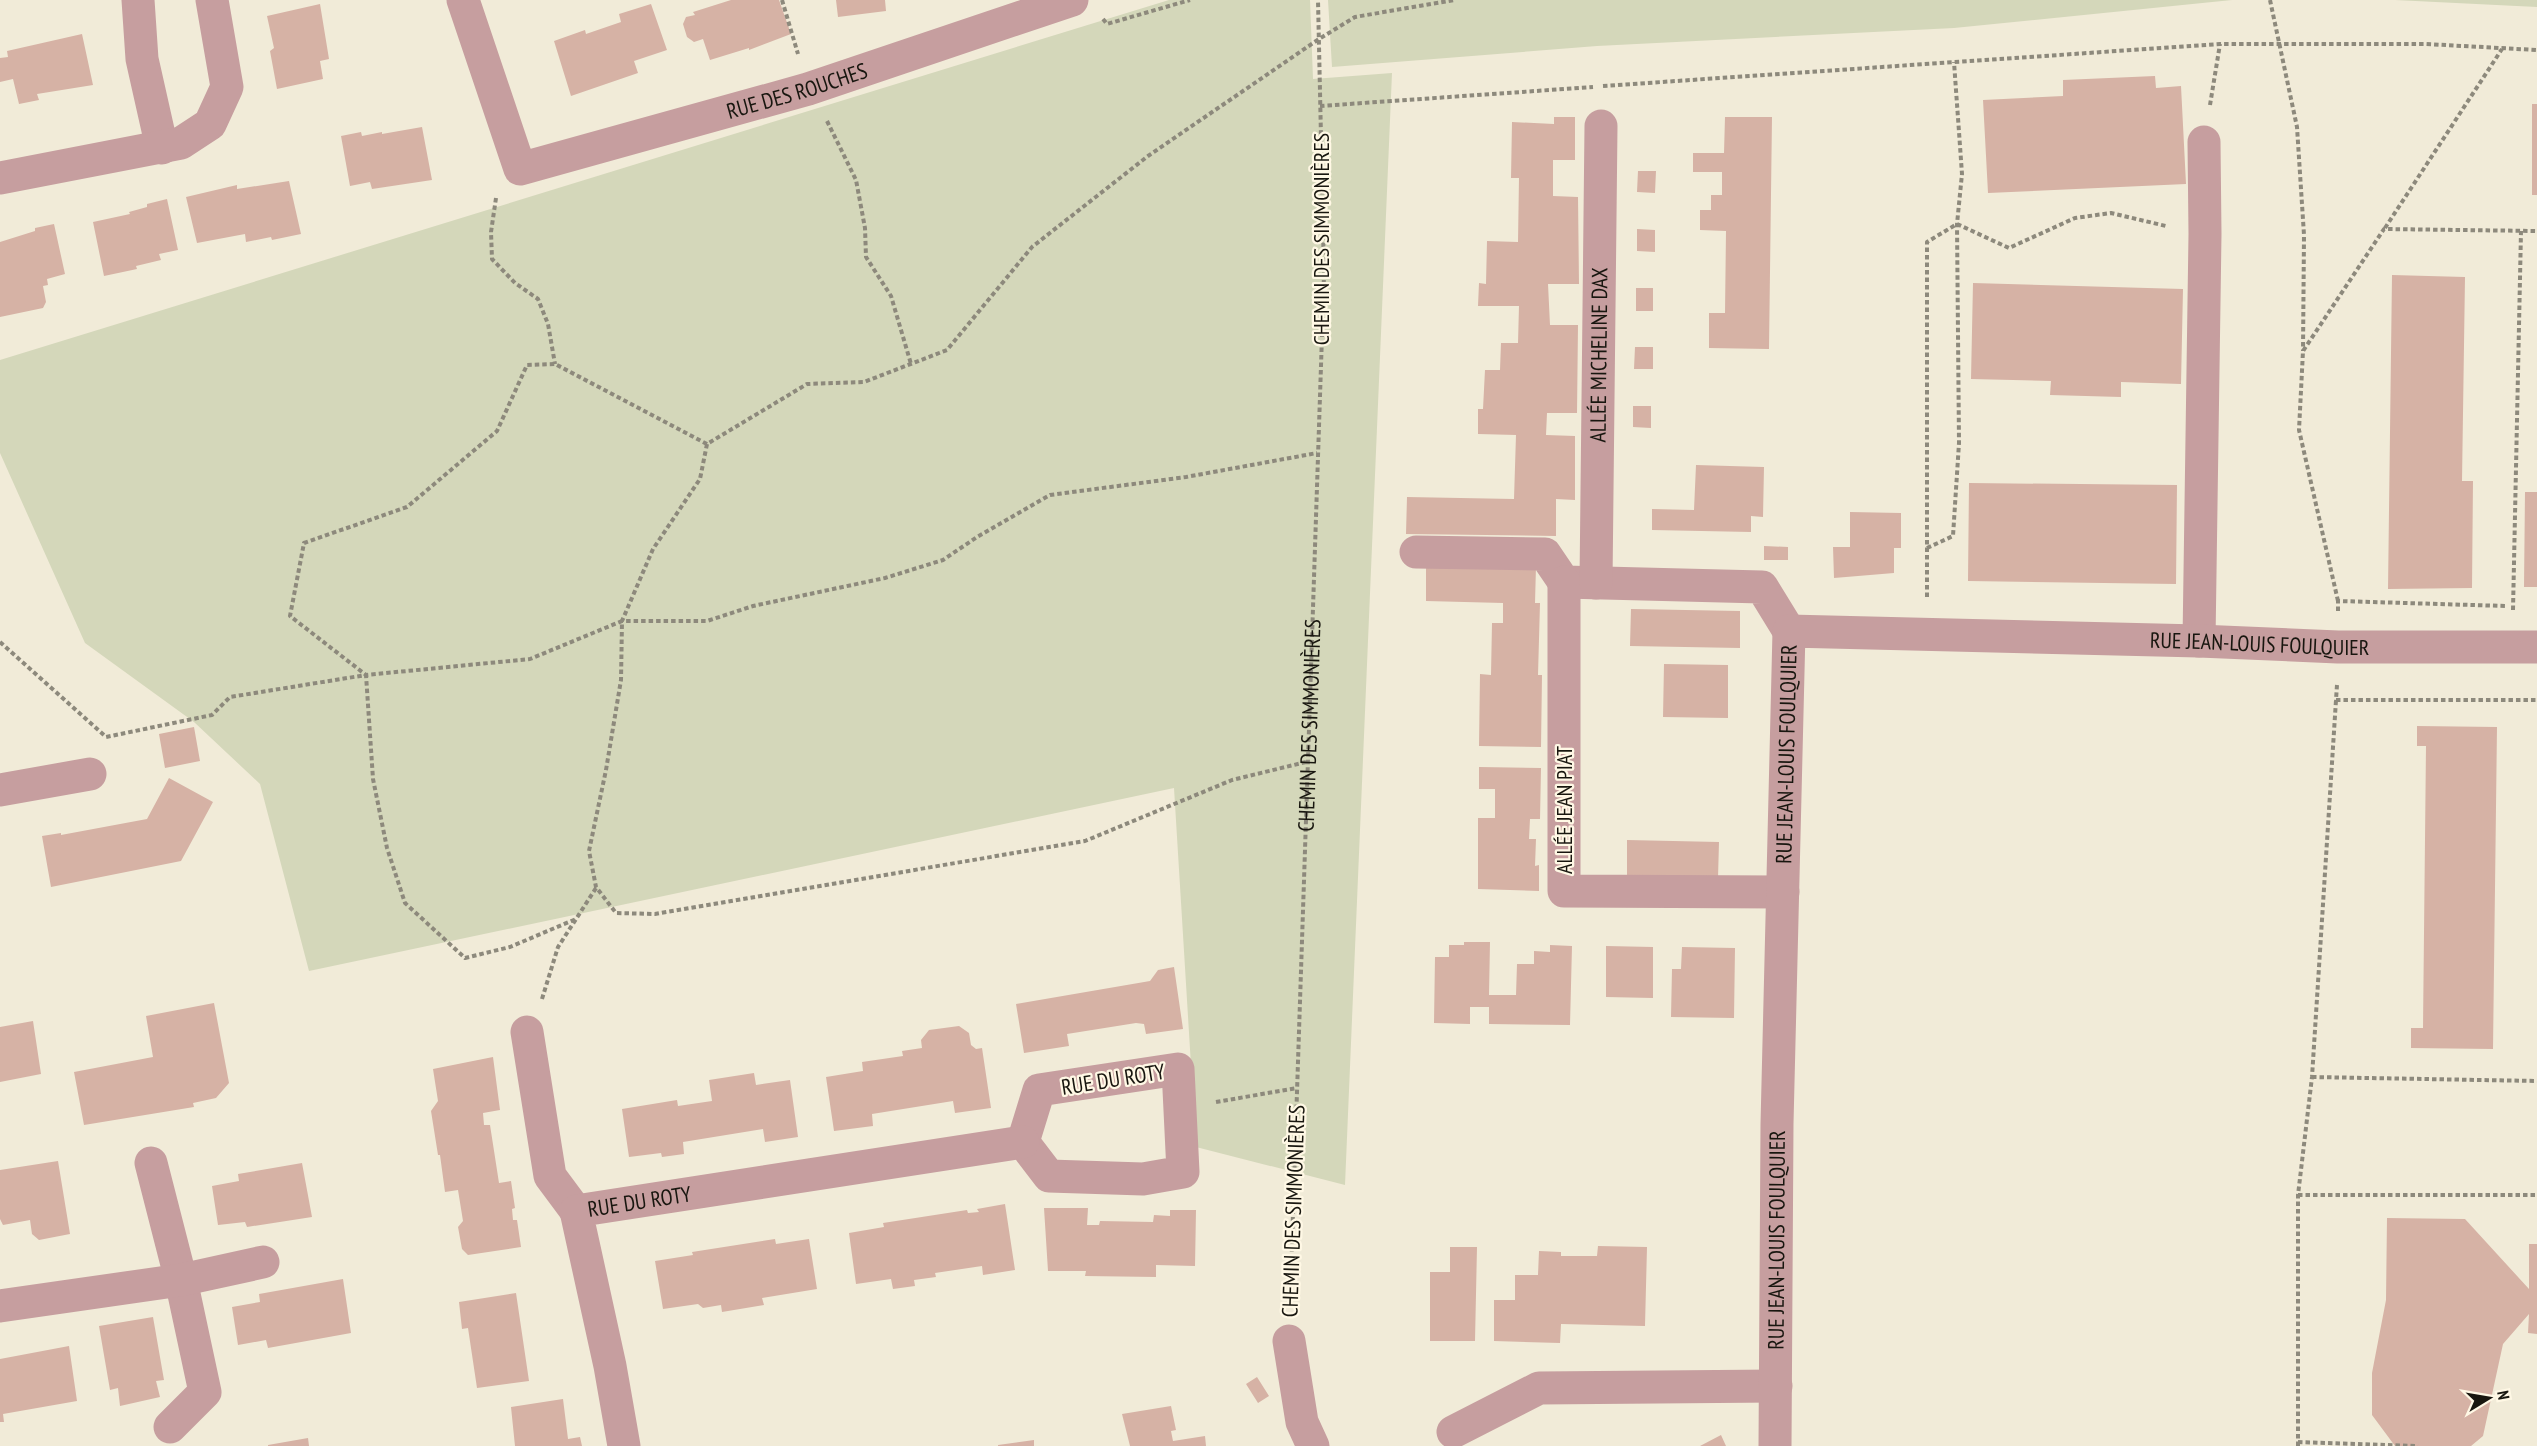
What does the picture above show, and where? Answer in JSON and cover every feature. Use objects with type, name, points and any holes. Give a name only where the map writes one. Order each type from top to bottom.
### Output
[{"type":"street","points":[[138,0],[142,59],[162,148]]},
{"type":"street","points":[[0,178],[162,148],[181,143],[210,124],[227,87],[212,0]]},
{"type":"street","points":[[463,0],[520,169]]},
{"type":"street","name":"RUE DES ROUCHES","points":[[520,169],[808,89],[1072,0]]},
{"type":"street","name":"ALLÉE MICHELINE DAX","points":[[1596,583],[1601,126]]},
{"type":"street","points":[[2199,641],[2205,234],[2204,142]]},
{"type":"street","points":[[1416,552],[1545,554],[1564,582],[1762,587],[1789,631]]},
{"type":"street","name":"ALLÉE JEAN PIAT","points":[[1564,582],[1564,891],[1783,892]]},
{"type":"street","name":"RUE JEAN-LOUIS FOULQUIER","points":[[1775,1446],[1777,1124],[1789,631],[2199,641],[2338,647],[2524,647]]},
{"type":"street","points":[[0,790],[90,774]]},
{"type":"street","name":"RUE DU ROTY","points":[[527,1032],[550,1176],[576,1211],[610,1366],[624,1446]]},
{"type":"street","name":"RUE DU ROTY","points":[[1178,1069],[1183,1172],[1143,1179],[1049,1176],[1023,1142],[1039,1090],[1178,1069]]},
{"type":"street","name":"RUE DU ROTY","points":[[576,1211],[1023,1142]]},
{"type":"street","points":[[151,1163],[181,1280],[205,1392],[170,1427]]},
{"type":"street","points":[[0,1306],[181,1280],[263,1262]]},
{"type":"street","name":"CHEMIN DES SIMMONIÈRES","points":[[1289,1341],[1302,1422],[1313,1446]]},
{"type":"street","points":[[1453,1432],[1539,1388],[1776,1386]]},
{"type":"path","points":[[783,0],[808,89],[834,132],[856,180],[865,228],[866,257],[891,296],[910,364]]},
{"type":"path","points":[[1100,16],[1107,24],[1190,0]]},
{"type":"path","name":"CHEMIN DES SIMMONIÈRES","points":[[1289,1341],[1306,762],[1324,275],[1318,0]]},
{"type":"path","points":[[1306,762],[1232,780],[1085,841],[655,914],[616,912],[596,887],[589,851],[606,770],[621,680],[622,621],[653,549],[700,479],[707,444],[807,384],[864,382],[946,350],[1032,247],[1148,156],[1319,39],[1355,17],[1454,0]]},
{"type":"path","points":[[2270,0],[2297,126],[2304,235],[2303,351],[2299,430],[2338,601]]},
{"type":"path","points":[[2204,142],[2220,44]]},
{"type":"path","points":[[1320,106],[2220,44],[2426,44],[2537,50]]},
{"type":"path","points":[[2303,351],[2503,48]]},
{"type":"path","points":[[1927,548],[1953,536],[1959,443],[1957,224],[1962,174],[1954,62]]},
{"type":"path","points":[[520,169],[495,200],[491,232],[492,259],[515,283],[538,298],[548,324],[555,364]]},
{"type":"path","points":[[1957,224],[2009,248],[2075,218],[2111,213],[2205,234]]},
{"type":"path","points":[[1927,601],[1927,242],[1957,224]]},
{"type":"path","points":[[2384,229],[2537,231]]},
{"type":"path","points":[[2522,231],[2524,647]]},
{"type":"path","points":[[576,919],[510,947],[465,958],[405,903],[387,848],[373,778],[366,675],[290,616],[304,543],[407,507],[497,431],[527,365],[555,364],[707,444]]},
{"type":"path","points":[[0,642],[106,737],[212,715],[230,697],[366,675],[530,659],[622,621],[707,621],[753,606],[885,578],[942,560],[1050,495],[1186,477],[1317,453]]},
{"type":"path","points":[[2336,700],[2312,1077],[2298,1195],[2298,1444],[2418,1446]]},
{"type":"path","points":[[527,1032],[543,998],[558,947],[596,887]]},
{"type":"path","points":[[2312,1077],[2537,1081]]},
{"type":"path","points":[[1180,1108],[1298,1088]]},
{"type":"path","points":[[2298,1195],[2537,1194]]},
{"type":"green space","points":[[1169,0],[1310,0],[1313,79],[1392,73],[1345,1185],[1196,1147],[1174,788],[309,971],[260,784],[194,722],[85,643],[0,453],[0,360]]},
{"type":"green space","points":[[1328,0],[2232,0],[1954,28],[1597,46],[1332,67]]},
{"type":"green space","points":[[2395,0],[2537,0],[2537,7]]},
{"type":"building","points":[[731,0],[779,0],[791,34],[749,50],[749,48],[710,60],[703,39],[694,42],[687,37],[683,24],[686,17],[695,15],[693,12]]},
{"type":"building","points":[[836,0],[885,0],[886,11],[838,17]]},
{"type":"building","points":[[320,4],[329,59],[320,61],[323,79],[277,89],[270,51],[274,48],[267,16]]},
{"type":"building","points":[[651,4],[667,50],[634,61],[638,73],[571,96],[554,41],[585,30],[586,34],[621,22],[619,14]]},
{"type":"building","points":[[82,34],[93,85],[37,94],[39,100],[19,104],[13,79],[0,82],[0,58],[8,57],[7,51]]},
{"type":"building","points":[[2155,76],[2156,88],[2181,86],[2186,184],[1988,193],[1983,100],[2063,96],[2063,80]]},
{"type":"building","points":[[2532,104],[2537,104],[2537,195],[2532,195]]},
{"type":"building","points":[[1554,117],[1575,117],[1575,160],[1553,160],[1553,196],[1578,197],[1579,284],[1548,284],[1550,325],[1578,325],[1577,413],[1547,413],[1546,435],[1575,436],[1575,500],[1556,499],[1556,536],[1406,534],[1407,497],[1514,499],[1516,435],[1478,434],[1478,409],[1483,409],[1485,370],[1500,370],[1501,343],[1518,343],[1519,306],[1478,306],[1479,283],[1486,284],[1487,241],[1518,242],[1519,178],[1511,178],[1512,122],[1554,124]]},
{"type":"building","points":[[1725,117],[1772,117],[1769,349],[1709,348],[1709,313],[1725,313],[1726,231],[1700,230],[1700,210],[1711,210],[1711,195],[1722,195],[1722,172],[1693,172],[1693,153],[1724,153]]},
{"type":"building","points":[[422,127],[432,180],[372,189],[370,182],[350,186],[341,136],[361,132],[362,136],[382,132],[382,134]]},
{"type":"building","points":[[1638,171],[1656,171],[1655,193],[1637,192]]},
{"type":"building","points":[[289,181],[301,234],[246,242],[245,234],[197,243],[186,197],[237,185],[237,189]]},
{"type":"building","points":[[167,199],[178,250],[159,254],[161,260],[136,266],[137,269],[104,276],[93,222],[130,214],[129,212],[147,207],[147,204]]},
{"type":"building","points":[[54,224],[65,274],[47,279],[48,285],[43,286],[46,302],[43,308],[0,317],[0,242],[35,231],[35,228]]},
{"type":"building","points":[[1637,229],[1655,230],[1655,252],[1637,251]]},
{"type":"building","points":[[2392,275],[2465,277],[2462,481],[2473,481],[2472,588],[2388,589]]},
{"type":"building","points":[[1973,283],[2183,289],[2181,384],[2121,382],[2121,397],[2050,395],[2051,381],[1971,379]]},
{"type":"building","points":[[1636,288],[1653,288],[1653,311],[1636,311]]},
{"type":"building","points":[[1635,347],[1653,347],[1653,369],[1634,369]]},
{"type":"building","points":[[1633,406],[1651,406],[1651,428],[1633,427]]},
{"type":"building","points":[[1696,465],[1764,467],[1763,517],[1751,516],[1751,532],[1652,530],[1652,509],[1694,510]]},
{"type":"building","points":[[1969,483],[2177,485],[2176,584],[1968,581]]},
{"type":"building","points":[[2525,492],[2537,492],[2537,587],[2524,587]]},
{"type":"building","points":[[1850,512],[1901,513],[1901,548],[1894,548],[1894,573],[1834,578],[1833,547],[1850,547]]},
{"type":"building","points":[[1764,546],[1788,547],[1788,560],[1764,560]]},
{"type":"building","points":[[1426,564],[1536,566],[1535,603],[1540,603],[1538,675],[1542,675],[1541,747],[1479,746],[1480,674],[1491,675],[1492,623],[1503,623],[1503,603],[1426,601]]},
{"type":"building","points":[[1631,609],[1740,611],[1740,648],[1630,646]]},
{"type":"building","points":[[1664,664],[1728,665],[1728,718],[1663,717]]},
{"type":"building","points":[[2417,726],[2497,727],[2493,1049],[2411,1048],[2411,1028],[2423,1028],[2426,746],[2417,746]]},
{"type":"building","points":[[194,727],[200,761],[165,768],[159,734]]},
{"type":"building","points":[[1479,767],[1541,768],[1540,819],[1530,819],[1529,839],[1536,839],[1535,866],[1539,865],[1539,891],[1478,889],[1478,818],[1495,818],[1495,789],[1479,789]]},
{"type":"building","points":[[169,778],[213,802],[181,861],[51,887],[42,836],[61,833],[61,835],[147,819]]},
{"type":"building","points":[[1627,840],[1719,842],[1718,878],[1627,877]]},
{"type":"building","points":[[1464,942],[1490,942],[1489,995],[1516,995],[1517,964],[1534,964],[1534,951],[1550,952],[1550,945],[1572,946],[1570,1025],[1489,1024],[1489,1007],[1470,1007],[1470,1024],[1434,1023],[1435,957],[1449,957],[1449,945],[1464,945]]},
{"type":"building","points":[[1606,946],[1653,947],[1653,998],[1606,997]]},
{"type":"building","points":[[1682,947],[1735,948],[1734,1018],[1671,1017],[1672,969],[1681,969]]},
{"type":"building","points":[[1174,967],[1183,1029],[1146,1034],[1144,1024],[1136,1023],[1067,1034],[1069,1046],[1024,1053],[1016,1004],[1150,981],[1158,970]]},
{"type":"building","points":[[214,1003],[229,1083],[216,1098],[193,1103],[194,1107],[84,1125],[74,1072],[153,1057],[146,1016]]},
{"type":"building","points":[[33,1021],[41,1074],[0,1082],[0,1027]]},
{"type":"building","points":[[959,1026],[969,1033],[971,1045],[976,1049],[982,1048],[991,1108],[955,1113],[953,1101],[872,1114],[873,1126],[834,1131],[826,1077],[863,1071],[862,1062],[903,1056],[902,1051],[922,1048],[921,1040],[929,1030]]},
{"type":"building","points":[[493,1057],[500,1110],[483,1113],[484,1125],[490,1125],[499,1183],[511,1181],[515,1208],[512,1209],[513,1220],[517,1220],[521,1247],[468,1255],[462,1249],[458,1227],[463,1221],[458,1190],[445,1192],[440,1155],[438,1155],[431,1111],[438,1101],[433,1069]]},
{"type":"building","points":[[754,1073],[756,1085],[790,1080],[798,1137],[765,1142],[763,1129],[683,1142],[684,1154],[662,1157],[661,1153],[629,1157],[622,1109],[677,1100],[678,1106],[712,1101],[709,1080]]},
{"type":"building","points":[[58,1161],[70,1234],[39,1240],[32,1234],[30,1220],[3,1225],[0,1219],[0,1170]]},
{"type":"building","points":[[302,1163],[312,1217],[247,1227],[245,1222],[218,1225],[212,1186],[239,1181],[238,1174]]},
{"type":"building","points":[[1005,1204],[1015,1270],[983,1275],[982,1266],[935,1273],[936,1277],[914,1280],[915,1286],[893,1289],[891,1279],[856,1284],[849,1233],[884,1227],[883,1223],[967,1210],[968,1213],[979,1212],[977,1209]]},
{"type":"building","points":[[1044,1208],[1088,1208],[1087,1225],[1099,1225],[1100,1221],[1153,1222],[1154,1215],[1170,1216],[1170,1210],[1196,1210],[1195,1266],[1156,1265],[1156,1277],[1085,1276],[1086,1271],[1048,1271]]},
{"type":"building","points":[[2387,1218],[2465,1219],[2529,1289],[2529,1244],[2537,1244],[2537,1334],[2528,1333],[2529,1314],[2503,1344],[2483,1436],[2471,1446],[2395,1446],[2372,1415],[2372,1373],[2386,1300]]},
{"type":"building","points":[[775,1239],[776,1244],[809,1239],[817,1289],[762,1298],[764,1305],[722,1312],[721,1305],[703,1308],[698,1304],[663,1309],[655,1261],[693,1255],[692,1252]]},
{"type":"building","points":[[1598,1246],[1647,1247],[1645,1326],[1561,1324],[1560,1343],[1494,1341],[1494,1300],[1515,1300],[1515,1275],[1538,1275],[1539,1251],[1561,1252],[1561,1256],[1597,1256]]},
{"type":"building","points":[[1450,1247],[1477,1247],[1475,1341],[1430,1341],[1430,1272],[1450,1272]]},
{"type":"building","points":[[343,1279],[351,1333],[268,1348],[266,1340],[238,1345],[232,1307],[260,1302],[259,1294]]},
{"type":"building","points":[[516,1293],[529,1381],[477,1388],[468,1328],[462,1329],[459,1302]]},
{"type":"building","points":[[153,1317],[164,1380],[156,1381],[160,1397],[120,1406],[118,1388],[110,1390],[99,1326]]},
{"type":"building","points":[[69,1346],[77,1401],[3,1414],[4,1422],[0,1422],[0,1359]]},
{"type":"building","points":[[1257,1377],[1269,1396],[1258,1403],[1246,1384]]},
{"type":"building","points":[[563,1399],[568,1439],[580,1437],[582,1446],[515,1446],[511,1407]]},
{"type":"building","points":[[1171,1406],[1176,1430],[1171,1431],[1173,1441],[1205,1436],[1206,1446],[1130,1446],[1122,1414]]},
{"type":"building","points":[[1721,1435],[1726,1446],[1700,1446]]},
{"type":"building","points":[[308,1438],[309,1446],[268,1446],[268,1445]]},
{"type":"building","points":[[1034,1440],[1034,1446],[998,1446],[998,1445]]}]
